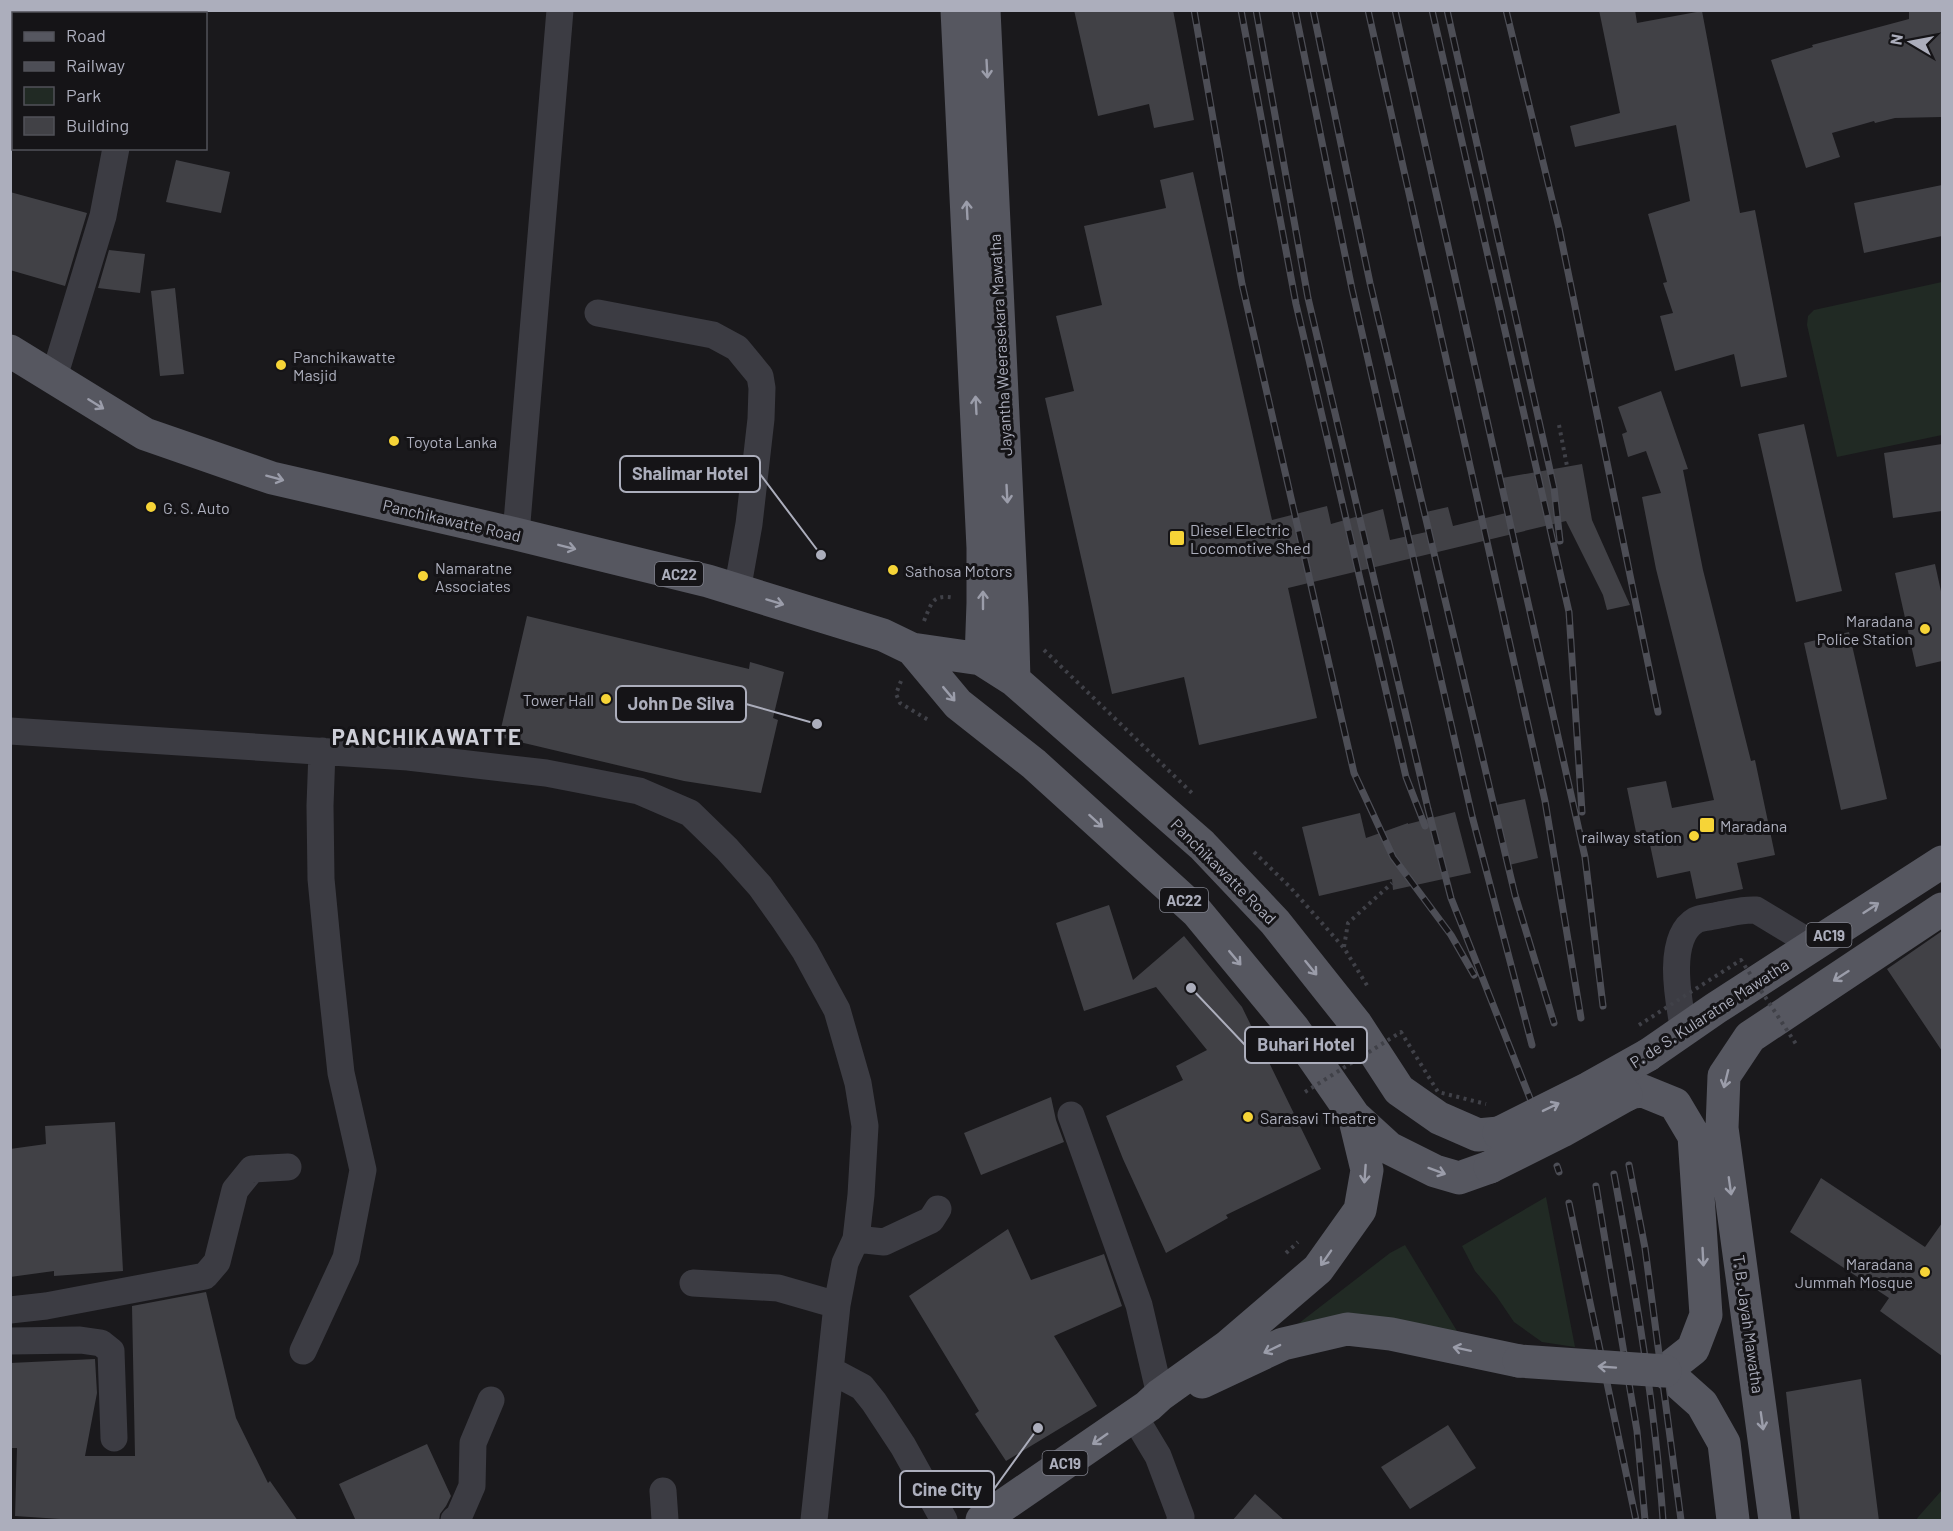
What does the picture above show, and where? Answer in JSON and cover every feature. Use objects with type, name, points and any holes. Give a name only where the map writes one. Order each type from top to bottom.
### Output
[{"type":"main road","name":"Jayantha Weerasekara Mawatha","points":[[957,10],[981,512],[983,603],[981,658]]},
{"type":"main road","name":"Jayantha Weerasekara Mawatha","points":[[984,10],[1014,680]]},
{"type":"main road","name":"Panchikawatte Road","points":[[10,351],[145,434],[272,478],[708,581],[884,635],[912,649],[981,658],[1014,680],[1202,844],[1275,922],[1356,1024],[1399,1090],[1439,1118],[1478,1135],[1496,1113]]},
{"type":"main road","name":"Panchikawatte Road","points":[[912,649],[958,704],[1034,764],[1197,912],[1293,1028],[1354,1116],[1389,1148],[1435,1171],[1459,1178],[1490,1167],[1562,1131],[1626,1095],[1643,1091],[1675,1104],[1708,1132]]},
{"type":"main road","name":"P. de S. Kularatne Mawatha","points":[[1496,1113],[1589,1088],[1638,1040],[1814,945],[1942,862]]},
{"type":"main road","name":"AC19","points":[[1708,1132],[1724,1076],[1750,1037],[1942,909]]},
{"type":"main road","name":"Panchikawatte Road","points":[[1147,1406],[1227,1347],[1318,1269],[1360,1210],[1367,1170],[1354,1116]]},
{"type":"main road","points":[[1665,1371],[1693,1349],[1706,1315],[1708,1132]]},
{"type":"main road","name":"T. B. Jayah Mawatha","points":[[1708,1132],[1775,1521]]},
{"type":"main road","points":[[1147,1406],[1283,1344],[1347,1329],[1391,1334],[1519,1361],[1665,1371],[1702,1404],[1724,1443],[1733,1521]]},
{"type":"main road","name":"AC19","points":[[982,1521],[1147,1406]]},
{"type":"street","points":[[516,534],[560,10]]},
{"type":"street","points":[[54,377],[103,216],[116,150]]},
{"type":"street","points":[[598,313],[714,335],[737,348],[760,376],[761,418],[750,524],[737,591]]},
{"type":"street","points":[[10,731],[408,756],[546,772],[639,791],[690,813],[727,849],[760,886],[805,951],[837,1010],[858,1083],[865,1126],[856,1239],[844,1263],[837,1305],[814,1521]]},
{"type":"street","points":[[303,1351],[346,1258],[363,1170],[340,1073],[329,962],[321,879],[322,751]]},
{"type":"street","points":[[1682,1017],[1676,981],[1677,959],[1687,930],[1696,920],[1746,909],[1755,910],[1814,945]]},
{"type":"street","points":[[1071,1115],[1139,1305],[1147,1406],[1158,1456],[1180,1521]]},
{"type":"street","points":[[10,1310],[46,1306],[205,1276],[217,1262],[235,1190],[252,1169],[288,1167]]},
{"type":"street","points":[[856,1239],[884,1242],[931,1220],[938,1209]]},
{"type":"street","points":[[693,1283],[778,1288],[837,1305]]},
{"type":"street","points":[[10,1341],[80,1340],[101,1343],[111,1351],[114,1438]]},
{"type":"street","points":[[830,1370],[862,1387],[874,1402],[903,1446],[944,1521]]},
{"type":"street","points":[[454,1521],[459,1516],[472,1485],[473,1443],[491,1400]]},
{"type":"street","points":[[663,1491],[665,1521]]},
{"type":"path","points":[[1559,424],[1567,466]]},
{"type":"path","points":[[931,721],[900,703],[896,694],[932,601],[941,596],[983,603]]},
{"type":"path","points":[[1041,647],[1196,796]]},
{"type":"path","points":[[1247,846],[1290,887],[1344,948],[1369,989]]},
{"type":"path","points":[[1344,948],[1348,923],[1392,883]]},
{"type":"path","points":[[1638,1040],[1682,1017],[1753,956]]},
{"type":"path","points":[[1638,1040],[1741,960],[1796,1044]]},
{"type":"path","points":[[1392,1026],[1436,1096],[1496,1113]]},
{"type":"path","points":[[1305,1092],[1401,1032],[1438,1092],[1485,1104],[1496,1113]]},
{"type":"path","points":[[1309,1083],[1315,1092]]},
{"type":"path","points":[[1285,1254],[1300,1239]]},
{"type":"green space","points":[[1942,282],[1942,435],[1837,457],[1807,325],[1808,316],[1814,310]]},
{"type":"green space","points":[[1546,1197],[1575,1347],[1542,1342],[1514,1322],[1475,1271],[1462,1246]]},
{"type":"green space","points":[[1405,1245],[1457,1331],[1294,1327],[1390,1253]]},
{"type":"green space","points":[[1942,1490],[1942,1520],[1916,1520],[1919,1516]]},
{"type":"building","points":[[1074,10],[1173,10],[1194,120],[1154,128],[1149,104],[1098,116]]},
{"type":"building","points":[[1599,10],[1635,10],[1637,23],[1702,11],[1740,213],[1755,210],[1787,377],[1741,387],[1734,354],[1675,371],[1660,316],[1673,313],[1663,283],[1667,282],[1648,214],[1690,201],[1676,125],[1575,147],[1570,126],[1620,113]]},
{"type":"building","points":[[1909,10],[1942,10],[1942,117],[1895,118],[1875,123],[1874,121],[1832,133],[1840,157],[1806,168],[1771,60],[1813,47],[1812,45],[1909,19]]},
{"type":"building","points":[[176,160],[230,172],[221,213],[166,202]]},
{"type":"building","name":"Diesel Electric Locomotive Shed","points":[[1193,172],[1272,520],[1327,506],[1331,524],[1383,509],[1390,540],[1431,531],[1426,512],[1448,507],[1453,526],[1510,512],[1502,478],[1582,464],[1592,520],[1630,605],[1607,610],[1603,595],[1566,521],[1288,588],[1317,718],[1199,745],[1184,677],[1112,694],[1045,398],[1074,391],[1056,316],[1102,305],[1084,226],[1166,208],[1160,180]]},
{"type":"building","points":[[1942,185],[1942,236],[1864,253],[1854,203]]},
{"type":"building","points":[[10,192],[87,213],[65,286],[10,270]]},
{"type":"building","points":[[109,250],[145,254],[140,293],[98,288]]},
{"type":"building","points":[[175,288],[184,374],[160,376],[151,291]]},
{"type":"building","points":[[1661,391],[1688,469],[1683,470],[1703,570],[1751,761],[1755,760],[1775,855],[1737,863],[1743,889],[1696,899],[1690,871],[1657,878],[1648,835],[1637,837],[1627,788],[1666,781],[1672,808],[1714,800],[1656,569],[1642,497],[1661,493],[1646,451],[1628,457],[1622,434],[1627,432],[1618,407]]},
{"type":"building","points":[[1804,424],[1842,591],[1796,602],[1758,434]]},
{"type":"building","points":[[1942,444],[1942,511],[1893,518],[1884,453]]},
{"type":"building","name":"Maradana Police Station","points":[[1935,564],[1942,596],[1942,661],[1916,667],[1895,573]]},
{"type":"building","name":"Tower Hall","points":[[527,616],[749,669],[750,662],[784,672],[773,718],[778,720],[761,793],[684,781],[499,737]]},
{"type":"building","points":[[1849,632],[1887,799],[1841,810],[1804,643]]},
{"type":"building","points":[[1525,799],[1538,858],[1509,865],[1496,805]]},
{"type":"building","points":[[1455,812],[1471,873],[1393,890],[1392,879],[1319,896],[1302,827],[1360,813],[1366,838],[1408,823]]},
{"type":"building","points":[[1109,905],[1133,980],[1184,936],[1242,1007],[1321,1169],[1226,1215],[1228,1218],[1166,1253],[1106,1116],[1183,1080],[1176,1066],[1207,1050],[1156,987],[1084,1011],[1056,923]]},
{"type":"building","points":[[1942,931],[1942,1051],[1887,969]]},
{"type":"building","points":[[1051,1097],[1064,1142],[981,1175],[964,1133]]},
{"type":"building","points":[[115,1122],[123,1271],[54,1276],[54,1271],[10,1277],[10,1149],[46,1144],[45,1126]]},
{"type":"building","points":[[1821,1178],[1925,1247],[1942,1223],[1942,1356],[1880,1311],[1889,1298],[1790,1232]]},
{"type":"building","points":[[1008,1229],[1031,1280],[1104,1254],[1122,1306],[1054,1336],[1097,1406],[1006,1461],[975,1414],[979,1411],[909,1296]]},
{"type":"building","points":[[206,1292],[236,1418],[268,1483],[270,1481],[298,1521],[90,1521],[15,1516],[17,1448],[10,1448],[10,1363],[95,1359],[97,1393],[85,1456],[135,1456],[132,1306]]},
{"type":"building","points":[[1861,1379],[1879,1521],[1800,1521],[1786,1392]]},
{"type":"building","points":[[1448,1425],[1476,1468],[1410,1509],[1381,1467]]},
{"type":"building","points":[[427,1444],[451,1496],[440,1514],[439,1521],[356,1521],[339,1484]]},
{"type":"building","points":[[1255,1494],[1285,1521],[1232,1521]]},
{"type":"railway","points":[[1194,10],[1242,284],[1354,773],[1393,857],[1451,935],[1474,975]]},
{"type":"railway","points":[[1241,10],[1296,304],[1406,777],[1425,826]]},
{"type":"railway","points":[[1256,10],[1308,298],[1428,809],[1451,898],[1546,1139]]},
{"type":"railway","points":[[1295,10],[1352,289],[1472,816],[1532,1045]]},
{"type":"railway","points":[[1313,10],[1370,283],[1515,895],[1554,1023]]},
{"type":"railway","points":[[1368,10],[1545,801],[1581,1018]]},
{"type":"railway","points":[[1395,10],[1585,857],[1603,1006]]},
{"type":"railway","points":[[1432,10],[1569,612],[1582,812]]},
{"type":"railway","points":[[1447,10],[1554,488],[1560,541]]},
{"type":"railway","points":[[1506,10],[1559,228],[1658,712]]},
{"type":"railway","points":[[1629,1165],[1645,1248],[1681,1520]]},
{"type":"railway","points":[[1557,1166],[1559,1172]]},
{"type":"railway","points":[[1614,1174],[1650,1390],[1663,1520]]},
{"type":"railway","points":[[1596,1186],[1637,1431],[1645,1520]]},
{"type":"railway","points":[[1569,1203],[1636,1520]]},
{"type":"place","name":"Panchikawatte Masjid","points":[[281,365]]},
{"type":"place","name":"Toyota Lanka","points":[[394,441]]},
{"type":"place","name":"G. S. Auto","points":[[151,507]]},
{"type":"place","name":"Diesel Electric Locomotive Shed","points":[[1177,538]]},
{"type":"place","name":"Shalimar Hotel","points":[[821,555]]},
{"type":"place","name":"Sathosa Motors","points":[[893,570]]},
{"type":"place","name":"Namaratne Associates","points":[[423,576]]},
{"type":"place","name":"Maradana Police Station","points":[[1925,629]]},
{"type":"place","name":"Tower Hall","points":[[606,699]]},
{"type":"place","name":"John De Silva","points":[[817,724]]},
{"type":"place","name":"Maradana","points":[[1707,825]]},
{"type":"place","name":"railway station","points":[[1694,836]]},
{"type":"place","name":"Buhari Hotel","points":[[1191,988]]},
{"type":"place","name":"Sarasavi Theatre","points":[[1248,1117]]},
{"type":"place","name":"Maradana Jummah Mosque","points":[[1925,1272]]},
{"type":"place","name":"Cine City","points":[[1038,1428]]},
{"type":"district","name":"PANCHIKAWATTE","points":[[427,736]]}]
